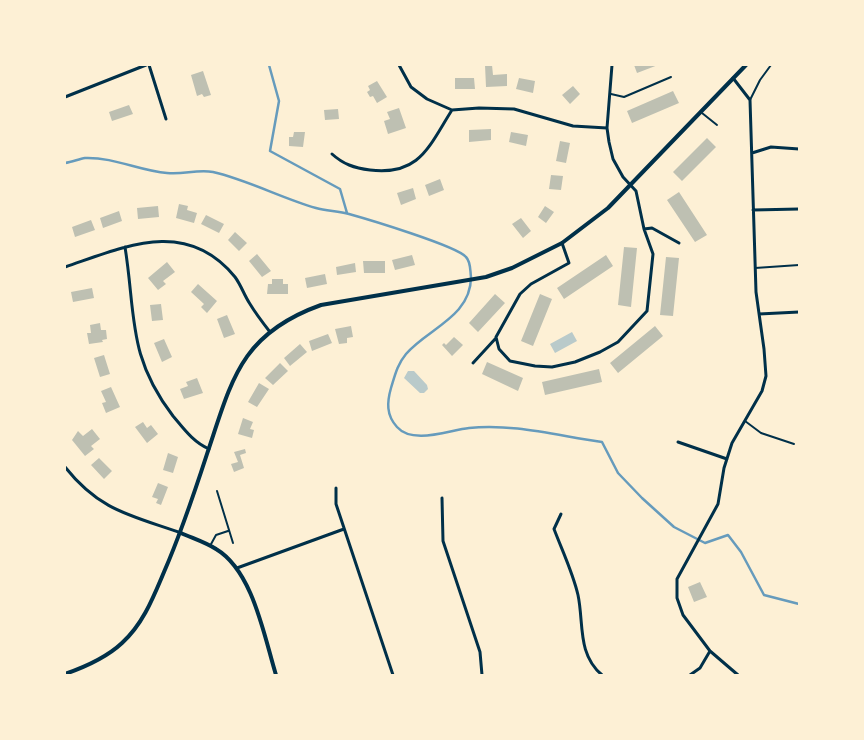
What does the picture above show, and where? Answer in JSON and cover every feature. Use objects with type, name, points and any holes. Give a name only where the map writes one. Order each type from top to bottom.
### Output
[{"type":"street","points":[[65,97],[147,65],[166,120]]},
{"type":"street","points":[[399,65],[411,87],[427,99],[452,110],[479,108],[514,109],[573,126],[607,128]]},
{"type":"street","points":[[496,337],[499,349],[510,361],[552,367],[575,362],[618,342],[648,311],[653,254],[644,229],[636,192],[614,159],[607,128],[612,65]]},
{"type":"street","points":[[65,674],[75,673],[108,654],[121,644],[149,608],[181,533],[224,399],[236,372],[270,332],[298,314],[321,305],[445,286],[486,277],[521,264],[562,243],[595,219],[746,65]]},
{"type":"street","points":[[733,78],[750,100],[755,268],[766,376],[762,391],[727,459],[718,504],[676,579],[676,598],[683,615],[710,652],[738,675]]},
{"type":"street","points":[[332,154],[347,165],[358,168],[390,171],[408,167],[423,155],[452,110]]},
{"type":"street","points":[[752,153],[771,147],[799,149]]},
{"type":"street","points":[[753,210],[799,209]]},
{"type":"street","points":[[644,229],[652,228],[678,243]]},
{"type":"street","points":[[65,267],[125,247],[154,241],[175,242],[213,256],[235,278],[249,304],[270,332]]},
{"type":"street","points":[[473,363],[496,337],[520,294],[531,284],[569,263],[562,243]]},
{"type":"street","points":[[125,247],[130,274],[132,324],[152,387],[182,428],[198,444],[209,449]]},
{"type":"street","points":[[759,314],[799,312]]},
{"type":"street","points":[[678,442],[727,459]]},
{"type":"street","points":[[65,467],[91,496],[113,509],[181,533],[210,546],[226,556],[237,568],[249,591],[276,675]]},
{"type":"street","points":[[336,488],[336,504],[393,675]]},
{"type":"street","points":[[442,498],[442,541],[480,652],[482,675]]},
{"type":"street","points":[[561,514],[554,529],[578,594],[581,635],[588,655],[602,675]]},
{"type":"street","points":[[237,568],[344,529]]},
{"type":"street","points":[[690,675],[700,668],[710,652]]},
{"type":"lane","points":[[750,100],[760,80],[771,65]]},
{"type":"lane","points":[[609,93],[624,97],[670,77]]},
{"type":"lane","points":[[701,112],[717,125]]},
{"type":"lane","points":[[755,268],[799,265]]},
{"type":"lane","points":[[745,421],[761,433],[794,444]]},
{"type":"lane","points":[[217,491],[233,543]]},
{"type":"lane","points":[[210,546],[216,536],[228,530]]},
{"type":"shaded area","points":[[572,332],[577,341],[555,353],[550,344]]},
{"type":"shaded area","points":[[408,371],[414,371],[427,385],[428,389],[424,393],[420,393],[404,378]]},
{"type":"building","points":[[485,65],[492,65],[493,75],[507,74],[507,86],[486,87]]},
{"type":"building","points":[[634,65],[658,65],[637,73]]},
{"type":"building","points":[[203,71],[211,95],[204,97],[202,94],[197,96],[191,75]]},
{"type":"building","points":[[455,78],[474,78],[475,89],[455,89]]},
{"type":"building","points":[[519,78],[535,81],[533,93],[516,89]]},
{"type":"building","points":[[377,81],[387,97],[377,103],[373,96],[370,97],[367,92],[370,90],[368,86]]},
{"type":"building","points":[[573,86],[580,94],[570,104],[562,95]]},
{"type":"building","points":[[673,91],[679,103],[632,123],[627,111]]},
{"type":"building","points":[[129,105],[133,114],[112,121],[109,112]]},
{"type":"building","points":[[399,108],[406,128],[388,134],[384,121],[390,119],[387,112]]},
{"type":"building","points":[[338,109],[339,119],[325,120],[324,110]]},
{"type":"building","points":[[491,129],[491,140],[469,142],[469,130]]},
{"type":"building","points":[[294,132],[305,132],[303,147],[289,146],[289,137],[293,137]]},
{"type":"building","points":[[511,132],[528,135],[526,146],[509,142]]},
{"type":"building","points":[[707,138],[716,147],[682,181],[673,172]]},
{"type":"building","points":[[560,141],[570,143],[566,163],[556,161]]},
{"type":"building","points":[[551,175],[563,176],[561,190],[549,189]]},
{"type":"building","points":[[440,179],[444,190],[429,196],[425,185]]},
{"type":"building","points":[[413,188],[416,199],[401,205],[397,193]]},
{"type":"building","points":[[679,192],[707,235],[695,242],[667,200]]},
{"type":"building","points":[[179,204],[188,206],[187,210],[197,213],[194,223],[176,218]]},
{"type":"building","points":[[158,206],[159,217],[138,219],[137,208]]},
{"type":"building","points":[[545,206],[554,212],[546,223],[538,217]]},
{"type":"building","points":[[119,211],[122,221],[103,228],[100,218]]},
{"type":"building","points":[[206,215],[224,224],[219,233],[201,224]]},
{"type":"building","points":[[521,218],[531,231],[523,238],[512,224]]},
{"type":"building","points":[[91,220],[95,230],[75,237],[72,227]]},
{"type":"building","points":[[235,232],[247,243],[239,251],[228,240]]},
{"type":"building","points":[[624,247],[637,248],[631,307],[618,305]]},
{"type":"building","points":[[257,254],[271,271],[262,277],[249,261]]},
{"type":"building","points":[[412,255],[415,265],[395,270],[392,260]]},
{"type":"building","points":[[606,255],[613,266],[564,299],[557,288]]},
{"type":"building","points":[[666,257],[679,258],[673,316],[660,315]]},
{"type":"building","points":[[363,261],[385,261],[385,273],[364,273]]},
{"type":"building","points":[[167,262],[175,272],[163,281],[166,284],[158,290],[148,278]]},
{"type":"building","points":[[355,263],[356,272],[337,275],[336,267]]},
{"type":"building","points":[[325,274],[327,284],[307,288],[305,278]]},
{"type":"building","points":[[272,279],[283,279],[283,284],[288,284],[288,294],[267,294],[268,284],[272,284]]},
{"type":"building","points":[[198,284],[217,301],[207,313],[201,307],[204,304],[191,292]]},
{"type":"building","points":[[92,288],[94,298],[73,302],[71,292]]},
{"type":"building","points":[[495,294],[505,303],[478,332],[469,323]]},
{"type":"building","points":[[540,294],[552,299],[533,346],[521,341]]},
{"type":"building","points":[[161,304],[163,320],[152,321],[150,305]]},
{"type":"building","points":[[227,315],[235,334],[224,338],[217,319]]},
{"type":"building","points":[[100,323],[101,330],[106,330],[107,339],[102,340],[103,342],[89,344],[87,333],[91,333],[90,325]]},
{"type":"building","points":[[351,326],[353,337],[347,338],[347,343],[339,344],[335,329]]},
{"type":"building","points":[[655,326],[663,336],[618,373],[610,363]]},
{"type":"building","points":[[328,334],[332,343],[312,351],[309,341]]},
{"type":"building","points":[[454,337],[463,345],[452,356],[442,345],[444,343],[446,345]]},
{"type":"building","points":[[164,339],[172,357],[162,362],[154,343]]},
{"type":"building","points":[[300,344],[307,352],[290,366],[284,358]]},
{"type":"building","points":[[104,355],[110,374],[100,377],[94,358]]},
{"type":"building","points":[[487,362],[523,378],[518,391],[482,374]]},
{"type":"building","points":[[280,363],[288,371],[273,385],[265,378]]},
{"type":"building","points":[[599,369],[602,382],[545,395],[542,382]]},
{"type":"building","points":[[197,378],[203,393],[184,399],[180,389],[188,386],[186,382]]},
{"type":"building","points":[[259,383],[269,389],[257,407],[248,402]]},
{"type":"building","points":[[111,387],[120,407],[106,413],[102,403],[106,402],[101,391]]},
{"type":"building","points":[[243,418],[253,422],[250,429],[254,430],[252,438],[238,434]]},
{"type":"building","points":[[143,422],[147,428],[151,425],[158,434],[147,443],[135,427]]},
{"type":"building","points":[[92,429],[100,439],[91,446],[94,449],[85,456],[72,440],[78,431],[83,436]]},
{"type":"building","points":[[245,449],[246,453],[240,455],[244,468],[234,472],[231,464],[238,462],[234,452]]},
{"type":"building","points":[[168,453],[178,457],[173,473],[163,470]]},
{"type":"building","points":[[99,458],[112,471],[104,479],[91,465]]},
{"type":"building","points":[[158,483],[168,487],[161,505],[156,503],[158,499],[152,497]]},
{"type":"building","points":[[700,582],[707,597],[694,602],[688,587]]},
{"type":"waterway","points":[[269,65],[279,101],[270,151],[340,189],[347,213]]},
{"type":"waterway","points":[[65,163],[85,158],[96,158],[157,172],[213,172],[316,208],[349,214],[392,227],[459,252],[468,259],[470,264],[469,291],[464,302],[456,312],[415,345],[400,362],[388,403],[389,413],[397,427],[412,435],[422,436],[469,428],[502,427],[602,442],[618,473],[674,527],[705,543],[728,535],[741,552],[764,595],[799,604]]}]
